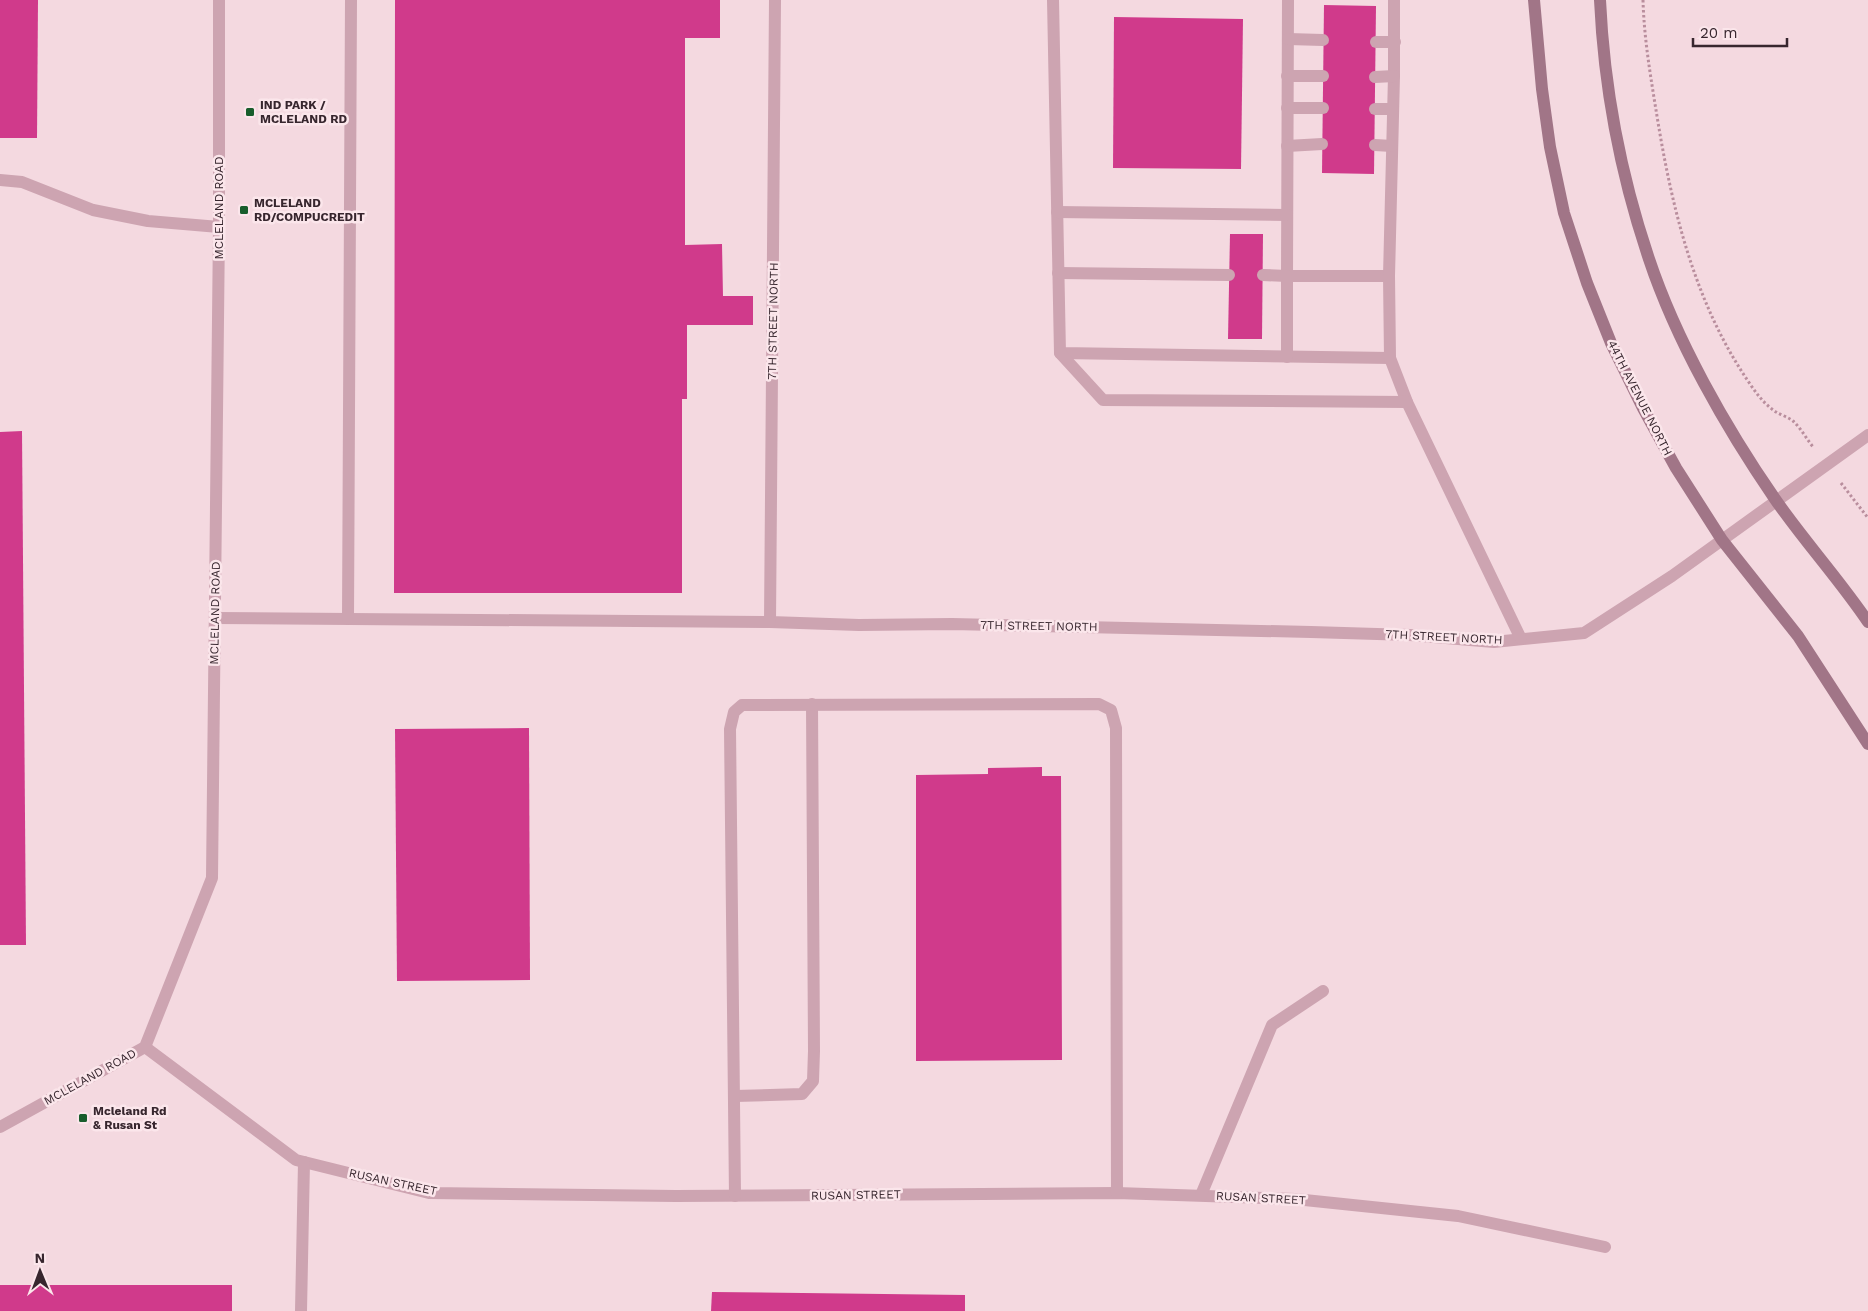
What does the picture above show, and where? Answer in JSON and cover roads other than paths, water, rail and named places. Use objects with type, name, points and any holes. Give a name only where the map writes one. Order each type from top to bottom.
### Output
[{"type":"main road","name":"44TH AVENUE NORTH","points":[[1534,0],[1542,88],[1550,147],[1564,213],[1587,283],[1611,343],[1643,408],[1676,468],[1722,540],[1798,636],[1868,744]]},
{"type":"main road","points":[[1600,0],[1607,80],[1616,136],[1649,260],[1672,316],[1733,434],[1776,501],[1851,597],[1868,622]]},
{"type":"lane","name":"MCLELAND ROAD","points":[[0,1127],[145,1047],[212,878],[219,226],[219,0]]},
{"type":"lane","points":[[348,619],[351,0]]},
{"type":"lane","name":"7TH STREET NORTH","points":[[775,0],[770,622],[1310,632],[1410,635],[1494,642],[1584,633],[1672,576],[1868,436]]},
{"type":"lane","points":[[1053,0],[1060,353],[1103,400],[1408,402]]},
{"type":"lane","points":[[1287,357],[1288,0]]},
{"type":"lane","points":[[1394,0],[1394,109],[1389,276],[1390,358],[1408,402],[1521,639]]},
{"type":"lane","points":[[1288,39],[1323,40]]},
{"type":"lane","points":[[1376,42],[1395,42]]},
{"type":"lane","points":[[1287,76],[1323,76]]},
{"type":"lane","points":[[1375,77],[1394,76]]},
{"type":"lane","points":[[1287,108],[1323,108]]},
{"type":"lane","points":[[1375,109],[1394,109]]},
{"type":"lane","points":[[1287,146],[1322,144]]},
{"type":"lane","points":[[1375,145],[1392,146]]},
{"type":"lane","points":[[0,180],[22,182],[93,210],[148,221],[219,226]]},
{"type":"lane","points":[[1057,212],[1287,215]]},
{"type":"lane","points":[[1058,273],[1229,276]]},
{"type":"lane","points":[[1263,275],[1389,276]]},
{"type":"lane","points":[[1060,353],[1390,358]]},
{"type":"lane","points":[[214,618],[770,622]]},
{"type":"lane","points":[[735,1096],[802,1094],[813,1081],[812,704]]},
{"type":"lane","points":[[735,1196],[730,729],[734,712],[742,705],[812,704],[1099,704],[1112,710],[1116,728],[1117,1193]]},
{"type":"lane","points":[[1201,1195],[1272,1025],[1323,991]]},
{"type":"lane","name":"RUSAN STREET","points":[[145,1047],[296,1160],[429,1193],[735,1196],[1117,1193],[1295,1199],[1458,1216],[1605,1247]]},
{"type":"lane","points":[[301,1311],[304,1162]]},
{"type":"place","name":"IND PARK / MCLELAND RD","points":[[250,112]]},
{"type":"place","name":"MCLELAND RD/COMPUCREDIT","points":[[244,210]]},
{"type":"place","name":"Mcleland Rd & Rusan St","points":[[83,1118]]}]
